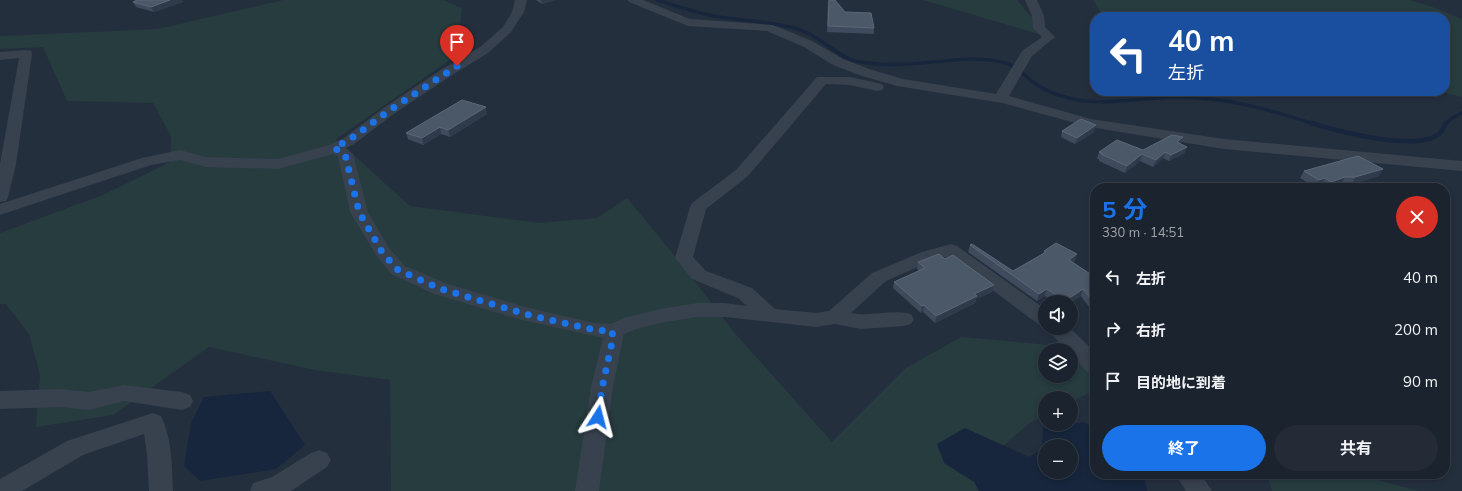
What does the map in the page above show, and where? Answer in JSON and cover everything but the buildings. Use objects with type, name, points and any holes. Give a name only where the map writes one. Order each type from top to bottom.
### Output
[{"type":"street","points":[[0,210],[148,161],[180,155],[206,162],[278,164],[314,155],[334,148],[349,140],[390,110],[444,74],[484,50],[507,28],[518,12],[522,0]]},
{"type":"street","points":[[634,0],[688,22],[769,28],[808,44],[838,62],[864,72],[902,83],[1003,99],[1090,123],[1232,145],[1462,166]]},
{"type":"street","points":[[1003,99],[1002,95],[1006,92],[1027,54],[1049,37],[1039,28],[1038,16],[1031,0]]},
{"type":"street","points":[[0,56],[26,54],[5,157],[0,197]]},
{"type":"street","points":[[770,315],[746,293],[699,275],[684,258],[698,207],[742,173],[822,80],[850,81],[880,88],[892,93],[941,96],[980,95]]},
{"type":"street","points":[[334,148],[345,154],[359,212],[382,252],[398,270],[441,289],[529,315],[595,330],[612,331],[631,323],[660,316],[697,310],[724,310],[816,320],[835,317],[861,322],[904,319]]},
{"type":"street","points":[[835,317],[879,277],[928,256],[951,250],[1038,314]]},
{"type":"street","points":[[587,491],[602,388],[613,338],[612,331]]},
{"type":"street","points":[[1064,335],[1090,361]]},
{"type":"street","points":[[0,400],[60,398],[89,401],[124,393],[182,401]]},
{"type":"street","points":[[1,491],[75,448],[153,422],[159,454],[162,491]]},
{"type":"street","points":[[262,491],[280,485],[318,460]]},
{"type":"street","points":[[1191,479],[1200,491]]},
{"type":"green space","points":[[283,0],[443,0],[462,8],[457,55],[336,139],[410,206],[539,223],[597,218],[627,198],[678,260],[733,331],[832,442],[906,368],[961,337],[1038,344],[1038,383],[1078,383],[1078,347],[1090,349],[1090,393],[1078,398],[1078,391],[1038,391],[1038,419],[1028,424],[995,453],[1015,491],[391,491],[390,380],[315,370],[209,347],[113,415],[36,427],[40,375],[29,334],[6,304],[0,304],[0,233],[103,195],[170,162],[171,136],[153,103],[67,101],[43,47],[0,49],[0,36],[158,29]]},
{"type":"green space","points":[[923,0],[1017,0],[1049,37]]},
{"type":"green space","points":[[1093,0],[1409,0],[1445,12],[1100,12]]},
{"type":"green space","points":[[1450,14],[1462,19],[1462,97],[1450,94]]},
{"type":"green space","points":[[1268,479],[1375,479],[1418,491],[1272,491]]},
{"type":"water","points":[[270,391],[305,445],[276,469],[200,481],[184,466],[191,423],[204,397]]},
{"type":"water","points":[[1084,422],[1090,426],[1090,479],[1145,479],[1147,491],[979,491],[974,482],[944,463],[937,444],[965,428],[1029,457],[1038,451],[1038,479],[1078,479],[1078,439],[1042,439],[1043,431],[1078,431],[1078,423]]},
{"type":"waterway","points":[[657,0],[713,16],[777,24],[798,29],[812,35],[845,57],[858,62],[894,65],[971,59],[1002,62],[1013,66],[1046,90],[1077,100],[1113,102],[1191,97],[1245,104],[1314,124]]},
{"type":"waterway","points":[[1446,124],[1452,118],[1462,113]]},
{"type":"waterway","points":[[1311,123],[1358,135],[1397,141],[1429,139],[1440,133],[1446,123]]},
{"type":"route","points":[[457,66],[390,110],[349,140],[334,148],[345,154],[359,212],[382,252],[398,270],[441,289],[529,315],[595,330],[612,331],[613,338],[602,388],[598,417]]}]
